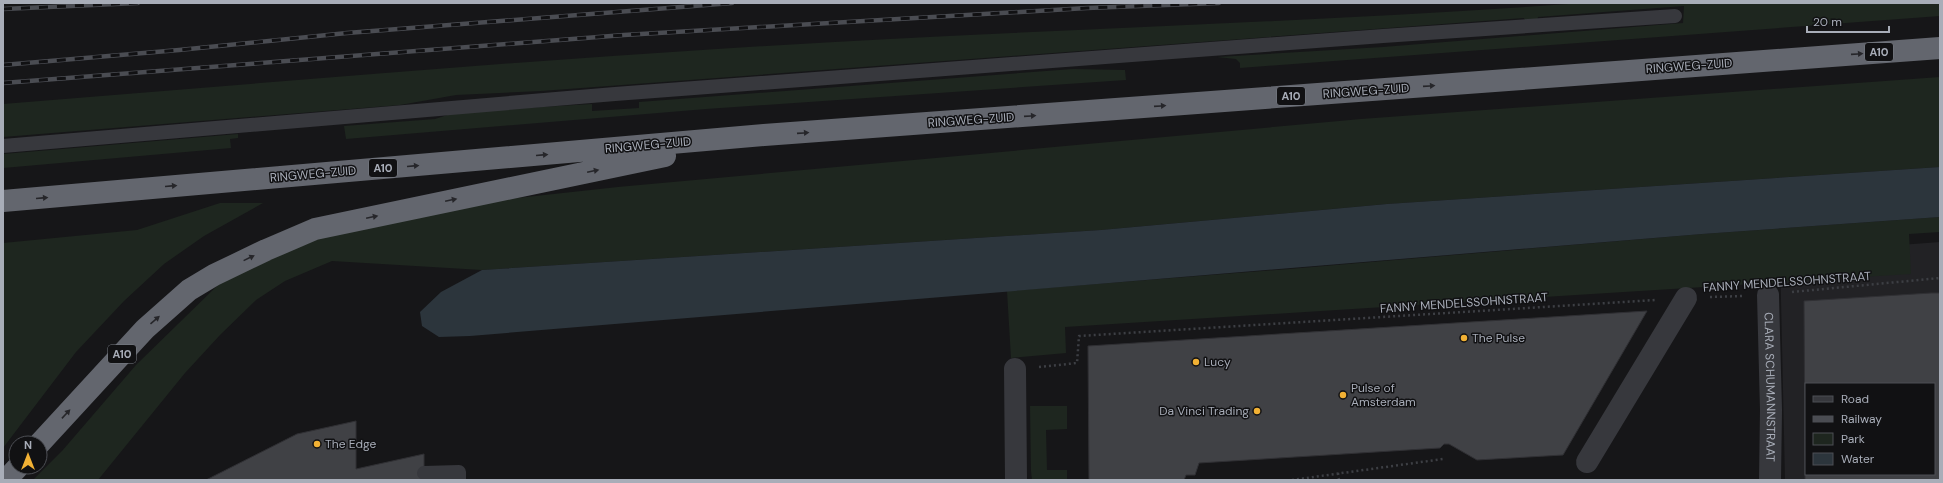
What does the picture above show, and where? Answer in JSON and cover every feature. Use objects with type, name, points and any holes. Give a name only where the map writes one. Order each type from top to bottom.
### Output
[{"type":"highway","name":"RINGWEG-ZUID","points":[[3,201],[764,136],[1940,48]]},
{"type":"highway","name":"A10","points":[[47,435],[145,329],[189,290],[214,275],[266,250],[316,229],[764,136]]},
{"type":"street","name":"CLARA SCHUMANNSTRAAT","points":[[1768,295],[1771,410],[1770,480]]},
{"type":"street","points":[[1587,462],[1686,298]]},
{"type":"street","points":[[1015,369],[1016,480]]},
{"type":"lane","points":[[3,146],[608,94],[1675,16]]},
{"type":"lane","points":[[424,473],[459,472],[459,480]]},
{"type":"path","name":"FANNY MENDELSSOHNSTRAAT","points":[[1015,369],[1077,363],[1079,336],[1686,298],[1768,295],[1940,278]]},
{"type":"path","points":[[1292,480],[1443,459]]},
{"type":"path","points":[[1338,473],[1339,480]]},
{"type":"shaded area","points":[[1940,242],[1940,480],[1785,480],[1780,254]]},
{"type":"green space","points":[[1583,3],[1940,3],[1940,16],[1240,68],[1240,63],[1236,59],[1217,57],[1383,47],[1683,23],[1684,6],[1538,17],[1537,21],[1525,22],[1524,18],[541,91],[456,95],[400,105],[3,137],[3,104],[449,68],[825,42],[1258,22]]},
{"type":"green space","points":[[1073,69],[1125,70],[1126,80],[706,109],[346,139],[344,126],[435,119],[457,112],[592,104],[592,111],[639,108],[639,102]]},
{"type":"green space","points":[[1940,77],[1940,167],[1387,204],[1101,230],[482,270],[332,261],[285,281],[256,300],[220,335],[185,373],[98,480],[33,480],[38,475],[48,475],[48,465],[62,451],[136,365],[219,284],[300,237],[489,201],[618,187],[1361,119]]},
{"type":"green space","points":[[238,134],[238,138],[230,139],[231,148],[3,168],[3,154]]},
{"type":"green space","points":[[220,203],[263,203],[204,236],[164,264],[124,301],[76,352],[13,435],[8,435],[8,441],[3,448],[3,243],[137,230]]},
{"type":"green space","points":[[1940,217],[1940,232],[1909,234],[1911,274],[1065,327],[1066,353],[1011,358],[1007,291],[1702,234]]},
{"type":"green space","points":[[1030,406],[1067,406],[1067,429],[1046,430],[1047,470],[1067,470],[1067,480],[1032,480]]},
{"type":"water","points":[[1940,167],[1940,217],[1702,234],[470,336],[439,337],[422,326],[420,312],[441,292],[482,270],[1101,230],[1387,204]]},
{"type":"building","points":[[1940,293],[1940,480],[1805,480],[1804,301]]},
{"type":"building","name":"Pulse of Amsterdam","points":[[1647,311],[1563,455],[1477,460],[1449,444],[1444,444],[1440,448],[1199,463],[1195,475],[1186,475],[1184,480],[1089,480],[1088,346]]},
{"type":"building","name":"The Edge","points":[[356,421],[356,469],[424,454],[424,480],[206,480],[297,434]]},
{"type":"railway","points":[[3,9],[138,3]]},
{"type":"railway","points":[[3,65],[179,50],[347,33],[732,3]]},
{"type":"railway","points":[[3,83],[624,35],[1087,8],[1219,3]]},
{"type":"place","name":"The Pulse","points":[[1464,338]]},
{"type":"place","name":"Lucy","points":[[1196,362]]},
{"type":"place","name":"Pulse of Amsterdam","points":[[1343,395]]},
{"type":"place","name":"Da Vinci Trading","points":[[1257,411]]},
{"type":"place","name":"The Edge","points":[[317,444]]}]
